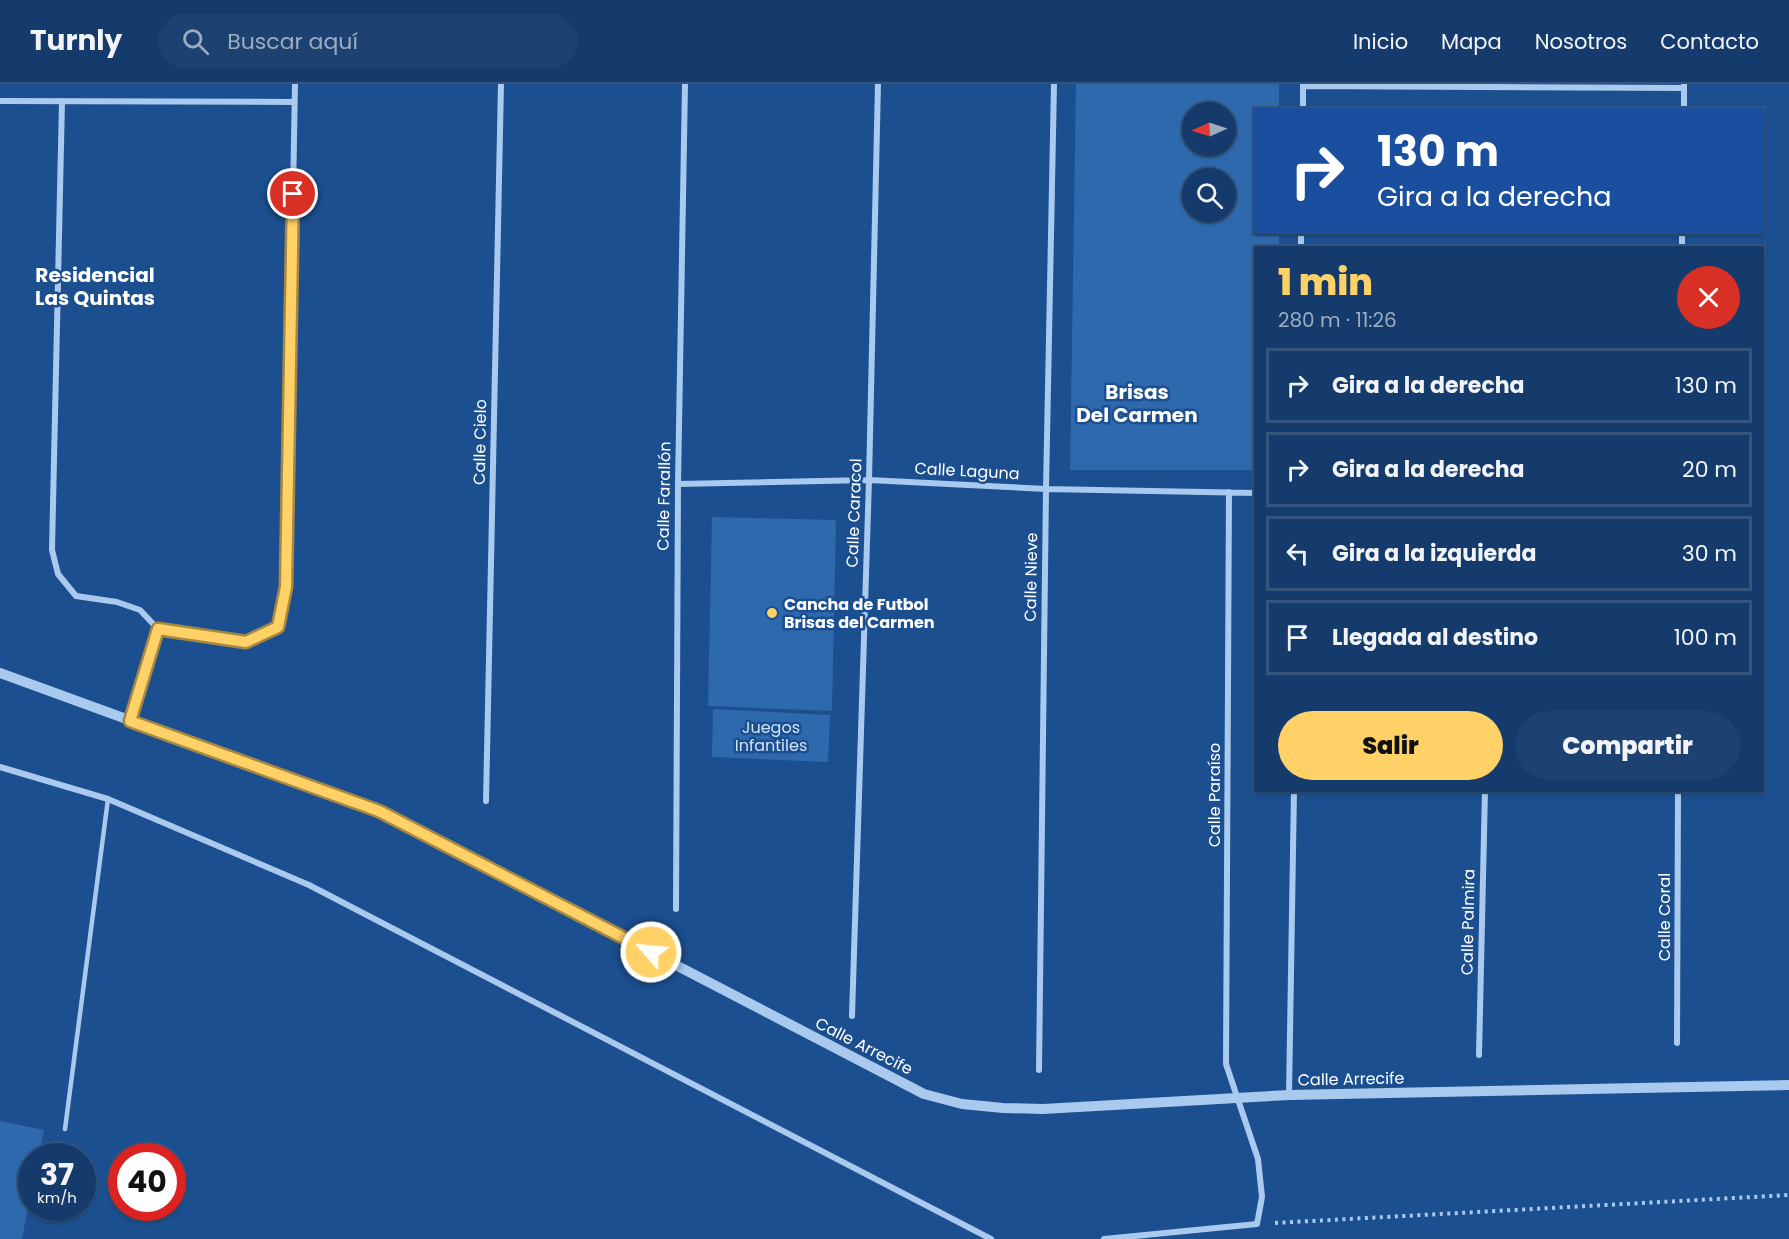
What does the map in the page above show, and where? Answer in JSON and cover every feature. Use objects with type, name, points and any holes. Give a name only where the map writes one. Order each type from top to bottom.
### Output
[{"type":"street","points":[[62,101],[52,550],[58,574],[76,596],[117,602],[140,610],[158,629],[246,642],[278,627],[286,587],[295,84]]},
{"type":"street","name":"Calle Cielo","points":[[486,801],[501,84]]},
{"type":"street","name":"Calle Farallón","points":[[675,909],[678,484],[685,84]]},
{"type":"street","name":"Calle Caracol","points":[[852,1016],[869,480],[878,84]]},
{"type":"street","name":"Calle Nieve","points":[[1039,1070],[1046,489],[1054,84]]},
{"type":"street","points":[[1303,108],[1303,85],[1684,86],[1684,108]]},
{"type":"street","points":[[1,101],[294,102]]},
{"type":"street","name":"Calle Laguna","points":[[678,484],[869,480],[1046,489],[1254,493]]},
{"type":"street","name":"Calle Paraíso","points":[[1229,492],[1226,1064],[1258,1159],[1262,1197],[1257,1224]]},
{"type":"street","points":[[130,721],[158,629]]},
{"type":"street","name":"Calle Arrecife","points":[[0,674],[379,811],[924,1094],[962,1104],[1043,1109],[1289,1095],[1789,1085]]},
{"type":"street","points":[[0,767],[108,799],[309,885],[991,1239]]},
{"type":"street","points":[[1289,1095],[1294,792]]},
{"type":"street","name":"Calle Palmira","points":[[1479,1055],[1485,792]]},
{"type":"street","name":"Calle Coral","points":[[1677,1043],[1678,792]]},
{"type":"street","points":[[1104,1239],[1257,1224]]},
{"type":"lane","points":[[64,1129],[108,799]]},
{"type":"path","points":[[1257,1224],[1789,1195]]},
{"type":"green space","points":[[1076,84],[1279,84],[1279,108],[1254,108],[1254,234],[1279,234],[1279,246],[1254,246],[1254,470],[1070,470]]},
{"type":"green space","name":"Cancha de Futbol Brisas del Carmen","points":[[712,517],[836,520],[832,711],[708,706]]},
{"type":"green space","name":"Juegos Infantiles","points":[[713,709],[830,715],[828,762],[712,757]]},
{"type":"green space","points":[[0,1121],[44,1130],[42,1143],[18,1143],[18,1221],[25,1221],[22,1239],[0,1239]]},
{"type":"place","name":"Cancha de Futbol Brisas del Carmen","points":[[772,613]]},
{"type":"district","name":"Residencial Las Quintas","points":[[95,286]]},
{"type":"district","name":"Brisas Del Carmen","points":[[1137,404]]},
{"type":"route","points":[[293,194],[286,587],[278,627],[246,642],[158,629],[130,721],[379,811],[651,952]]}]
